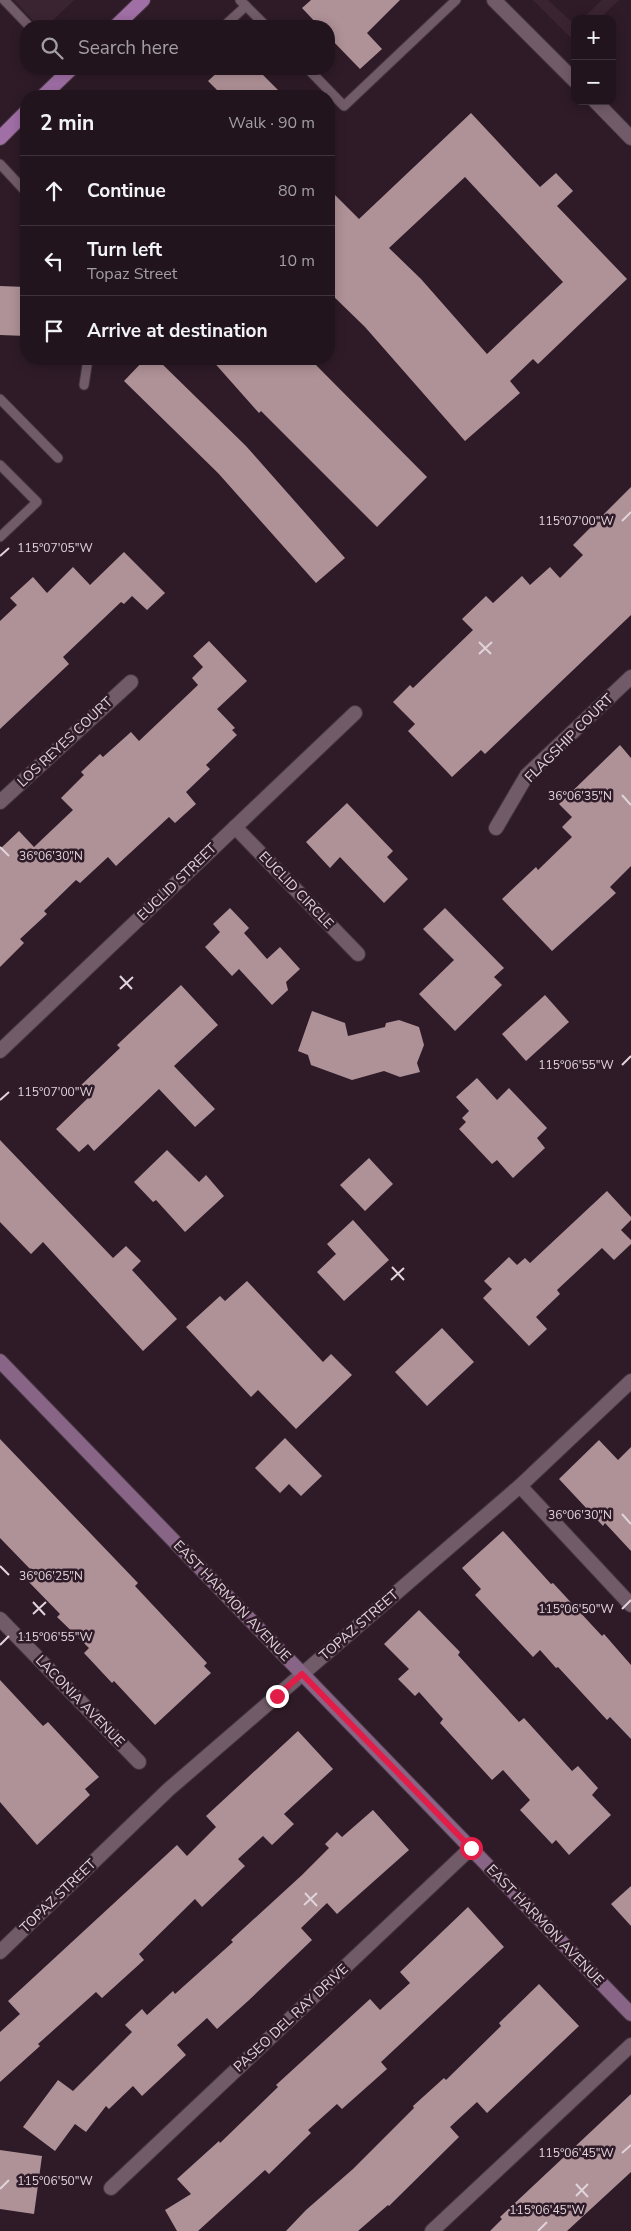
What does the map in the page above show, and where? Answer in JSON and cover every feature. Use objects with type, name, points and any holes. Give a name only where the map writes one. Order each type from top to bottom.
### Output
[{"type":"main road","points":[[122,20],[143,0]]},
{"type":"main road","points":[[49,90],[64,75]]},
{"type":"main road","points":[[0,138],[20,118]]},
{"type":"main road","name":"EAST HARMON AVENUE","points":[[0,1362],[631,2014]]},
{"type":"street","points":[[494,0],[571,77]]},
{"type":"street","points":[[599,105],[631,138]]},
{"type":"street","name":"FLAGSHIP COURT","points":[[496,828],[527,775],[631,677]]},
{"type":"street","name":"LOS REYES COURT","points":[[0,802],[131,682]]},
{"type":"street","name":"EUCLID STREET","points":[[0,1051],[355,713]]},
{"type":"street","name":"EUCLID CIRCLE","points":[[234,827],[358,954]]},
{"type":"street","name":"TOPAZ STREET","points":[[0,1952],[168,1790],[520,1486],[631,1381]]},
{"type":"street","points":[[520,1486],[631,1605]]},
{"type":"street","name":"LACONIA AVENUE","points":[[0,1619],[139,1762]]},
{"type":"street","name":"PASEO DEL RAY DRIVE","points":[[111,2188],[471,1848]]},
{"type":"street","points":[[432,2231],[631,2045]]},
{"type":"lane","points":[[0,4],[4,0],[23,20]]},
{"type":"lane","points":[[335,97],[344,106],[456,0]]},
{"type":"lane","points":[[229,20],[243,3],[260,20]]},
{"type":"lane","points":[[314,75],[328,90]]},
{"type":"lane","points":[[0,164],[20,186]]},
{"type":"lane","points":[[84,385],[87,365]]},
{"type":"lane","points":[[0,399],[58,458]]},
{"type":"lane","points":[[0,465],[37,502],[0,537]]},
{"type":"shaded area","points":[[14,0],[74,0],[53,20],[32,20]]},
{"type":"shaded area","points":[[533,0],[548,0],[571,21],[571,38]]},
{"type":"shaded area","points":[[602,0],[619,0],[603,15],[586,15]]},
{"type":"building","points":[[311,0],[400,0],[367,33],[382,49],[360,69],[335,43],[335,20],[313,20],[302,8]]},
{"type":"building","points":[[214,75],[263,75],[278,90],[217,90],[208,81]]},
{"type":"building","points":[[471,113],[540,187],[556,173],[573,191],[557,206],[627,279],[538,364],[533,359],[510,381],[520,393],[465,441],[365,327],[335,298],[335,195],[359,219]],"holes":[[[465,177],[563,282],[487,354],[421,279],[389,248]]]},
{"type":"building","points":[[0,286],[20,287],[20,336],[0,335]]},
{"type":"building","points":[[139,365],[163,365],[246,446],[345,558],[316,583],[218,473],[124,381]]},
{"type":"building","points":[[216,365],[316,365],[427,477],[377,527],[261,411],[259,413]]},
{"type":"building","points":[[631,487],[631,615],[485,754],[481,750],[452,777],[408,731],[415,724],[393,702],[410,685],[413,688],[473,630],[462,619],[486,596],[493,603],[522,576],[530,585],[550,567],[560,578],[583,555],[573,545]]},
{"type":"building","points":[[124,552],[165,593],[147,610],[132,596],[124,604],[121,602],[63,657],[69,664],[0,729],[0,621],[17,605],[10,598],[33,577],[47,593],[73,567],[90,585]]},
{"type":"building","points":[[209,641],[247,681],[217,709],[235,728],[232,730],[237,735],[206,765],[210,769],[186,792],[196,804],[175,823],[169,817],[116,866],[108,857],[80,883],[76,880],[44,911],[47,914],[20,939],[24,943],[0,967],[0,849],[19,831],[34,847],[73,810],[61,798],[84,775],[81,772],[100,754],[103,757],[131,732],[139,741],[198,685],[192,678],[203,667],[193,656]]},
{"type":"building","points":[[620,745],[631,758],[631,866],[610,887],[616,893],[552,951],[502,899],[536,867],[538,870],[572,837],[562,827],[572,817],[559,804]]},
{"type":"building","points":[[347,803],[393,851],[387,857],[408,879],[384,903],[340,857],[330,868],[306,842]]},
{"type":"building","points":[[230,908],[249,928],[244,933],[267,959],[280,947],[300,969],[286,982],[288,990],[272,1005],[239,969],[232,976],[205,947],[220,932],[213,924]]},
{"type":"building","points":[[445,908],[504,968],[494,977],[502,985],[455,1031],[419,994],[454,960],[423,929]]},
{"type":"building","points":[[181,985],[218,1025],[174,1066],[215,1109],[195,1127],[159,1089],[94,1151],[88,1144],[79,1152],[56,1129],[88,1098],[78,1088],[120,1048],[117,1045]]},
{"type":"building","points":[[545,995],[569,1022],[526,1061],[502,1034]]},
{"type":"building","points":[[312,1011],[345,1023],[348,1036],[385,1027],[386,1023],[399,1020],[419,1027],[424,1045],[417,1063],[420,1072],[400,1077],[384,1071],[352,1080],[311,1065],[308,1055],[298,1051]]},
{"type":"building","points":[[477,1078],[497,1100],[509,1088],[547,1128],[537,1138],[545,1148],[513,1178],[497,1160],[492,1164],[459,1129],[466,1122],[462,1118],[469,1111],[456,1097]]},
{"type":"building","points":[[0,1140],[113,1258],[126,1246],[141,1261],[132,1270],[177,1319],[143,1351],[43,1242],[31,1254],[0,1222]]},
{"type":"building","points":[[167,1150],[199,1182],[206,1175],[224,1196],[185,1232],[156,1200],[153,1202],[134,1182]]},
{"type":"building","points":[[369,1158],[393,1184],[365,1211],[340,1185]]},
{"type":"building","points":[[607,1191],[631,1217],[631,1220],[621,1230],[631,1240],[631,1244],[614,1260],[602,1248],[557,1290],[560,1294],[536,1317],[547,1329],[529,1346],[483,1298],[492,1289],[484,1281],[509,1257],[517,1265],[525,1258],[530,1263]]},
{"type":"building","points":[[353,1220],[389,1260],[344,1301],[317,1272],[336,1254],[327,1244]]},
{"type":"building","points":[[247,1281],[323,1362],[331,1354],[352,1375],[296,1429],[258,1390],[251,1397],[186,1327],[220,1296],[225,1301]]},
{"type":"building","points":[[442,1328],[474,1362],[427,1406],[395,1372]]},
{"type":"building","points":[[285,1438],[322,1476],[301,1496],[289,1484],[280,1493],[255,1468]]},
{"type":"building","points":[[0,1439],[138,1583],[135,1586],[207,1663],[204,1666],[211,1673],[155,1725],[114,1681],[112,1683],[84,1653],[89,1648],[57,1617],[60,1614],[25,1578],[32,1571],[0,1538]]},
{"type":"building","points":[[599,1440],[618,1460],[631,1447],[631,1551],[605,1523],[603,1526],[559,1479]]},
{"type":"building","points":[[503,1531],[551,1584],[553,1583],[602,1636],[604,1634],[631,1665],[631,1739],[610,1717],[607,1720],[540,1650],[533,1657],[475,1595],[481,1589],[462,1568]]},
{"type":"building","points":[[419,1610],[460,1652],[458,1655],[519,1722],[524,1718],[572,1771],[578,1766],[598,1788],[592,1795],[611,1815],[569,1855],[556,1840],[552,1844],[520,1810],[530,1800],[503,1770],[492,1780],[440,1723],[443,1719],[419,1692],[415,1696],[398,1679],[409,1669],[384,1644]]},
{"type":"building","points":[[0,1680],[43,1726],[48,1722],[99,1777],[85,1789],[90,1795],[37,1845],[0,1802]]},
{"type":"building","points":[[298,1731],[333,1769],[284,1814],[294,1824],[272,1845],[263,1836],[238,1859],[245,1866],[202,1907],[195,1899],[139,1954],[144,1960],[102,1998],[96,1992],[38,2044],[40,2046],[0,2082],[0,2032],[20,2014],[8,2001],[177,1845],[187,1856],[216,1827],[206,1816]]},
{"type":"building","points":[[373,1810],[409,1850],[337,1914],[327,1903],[301,1928],[312,1940],[248,2001],[217,2029],[207,2018],[177,2045],[186,2055],[142,2096],[133,2086],[109,2109],[106,2106],[86,2132],[75,2124],[55,2151],[23,2127],[58,2080],[73,2091],[132,2032],[125,2025],[142,2009],[147,2015],[173,1991],[175,1994],[233,1942],[231,1940],[329,1848],[325,1844],[337,1832],[342,1837]]},
{"type":"building","points":[[631,1886],[631,1926],[611,1904]]},
{"type":"building","points":[[468,1907],[504,1947],[381,2062],[387,2069],[342,2109],[337,2104],[308,2130],[311,2133],[269,2174],[265,2170],[198,2231],[177,2231],[165,2210],[191,2194],[177,2179],[219,2141],[220,2143],[278,2087],[276,2085],[370,1999],[380,2010],[410,1983],[400,1972]]},
{"type":"building","points":[[539,1984],[579,2026],[487,2113],[477,2102],[450,2127],[459,2137],[389,2206],[358,2231],[286,2231],[306,2210],[353,2169],[414,2108],[413,2106],[444,2078],[446,2080],[501,2026],[499,2023]]},
{"type":"building","points":[[631,2094],[631,2172],[567,2231],[490,2231],[502,2219],[500,2217]]},
{"type":"building","points":[[0,2150],[42,2156],[34,2214],[0,2209]]},
{"type":"route","points":[[277,1696],[302,1674],[471,1848]]}]
